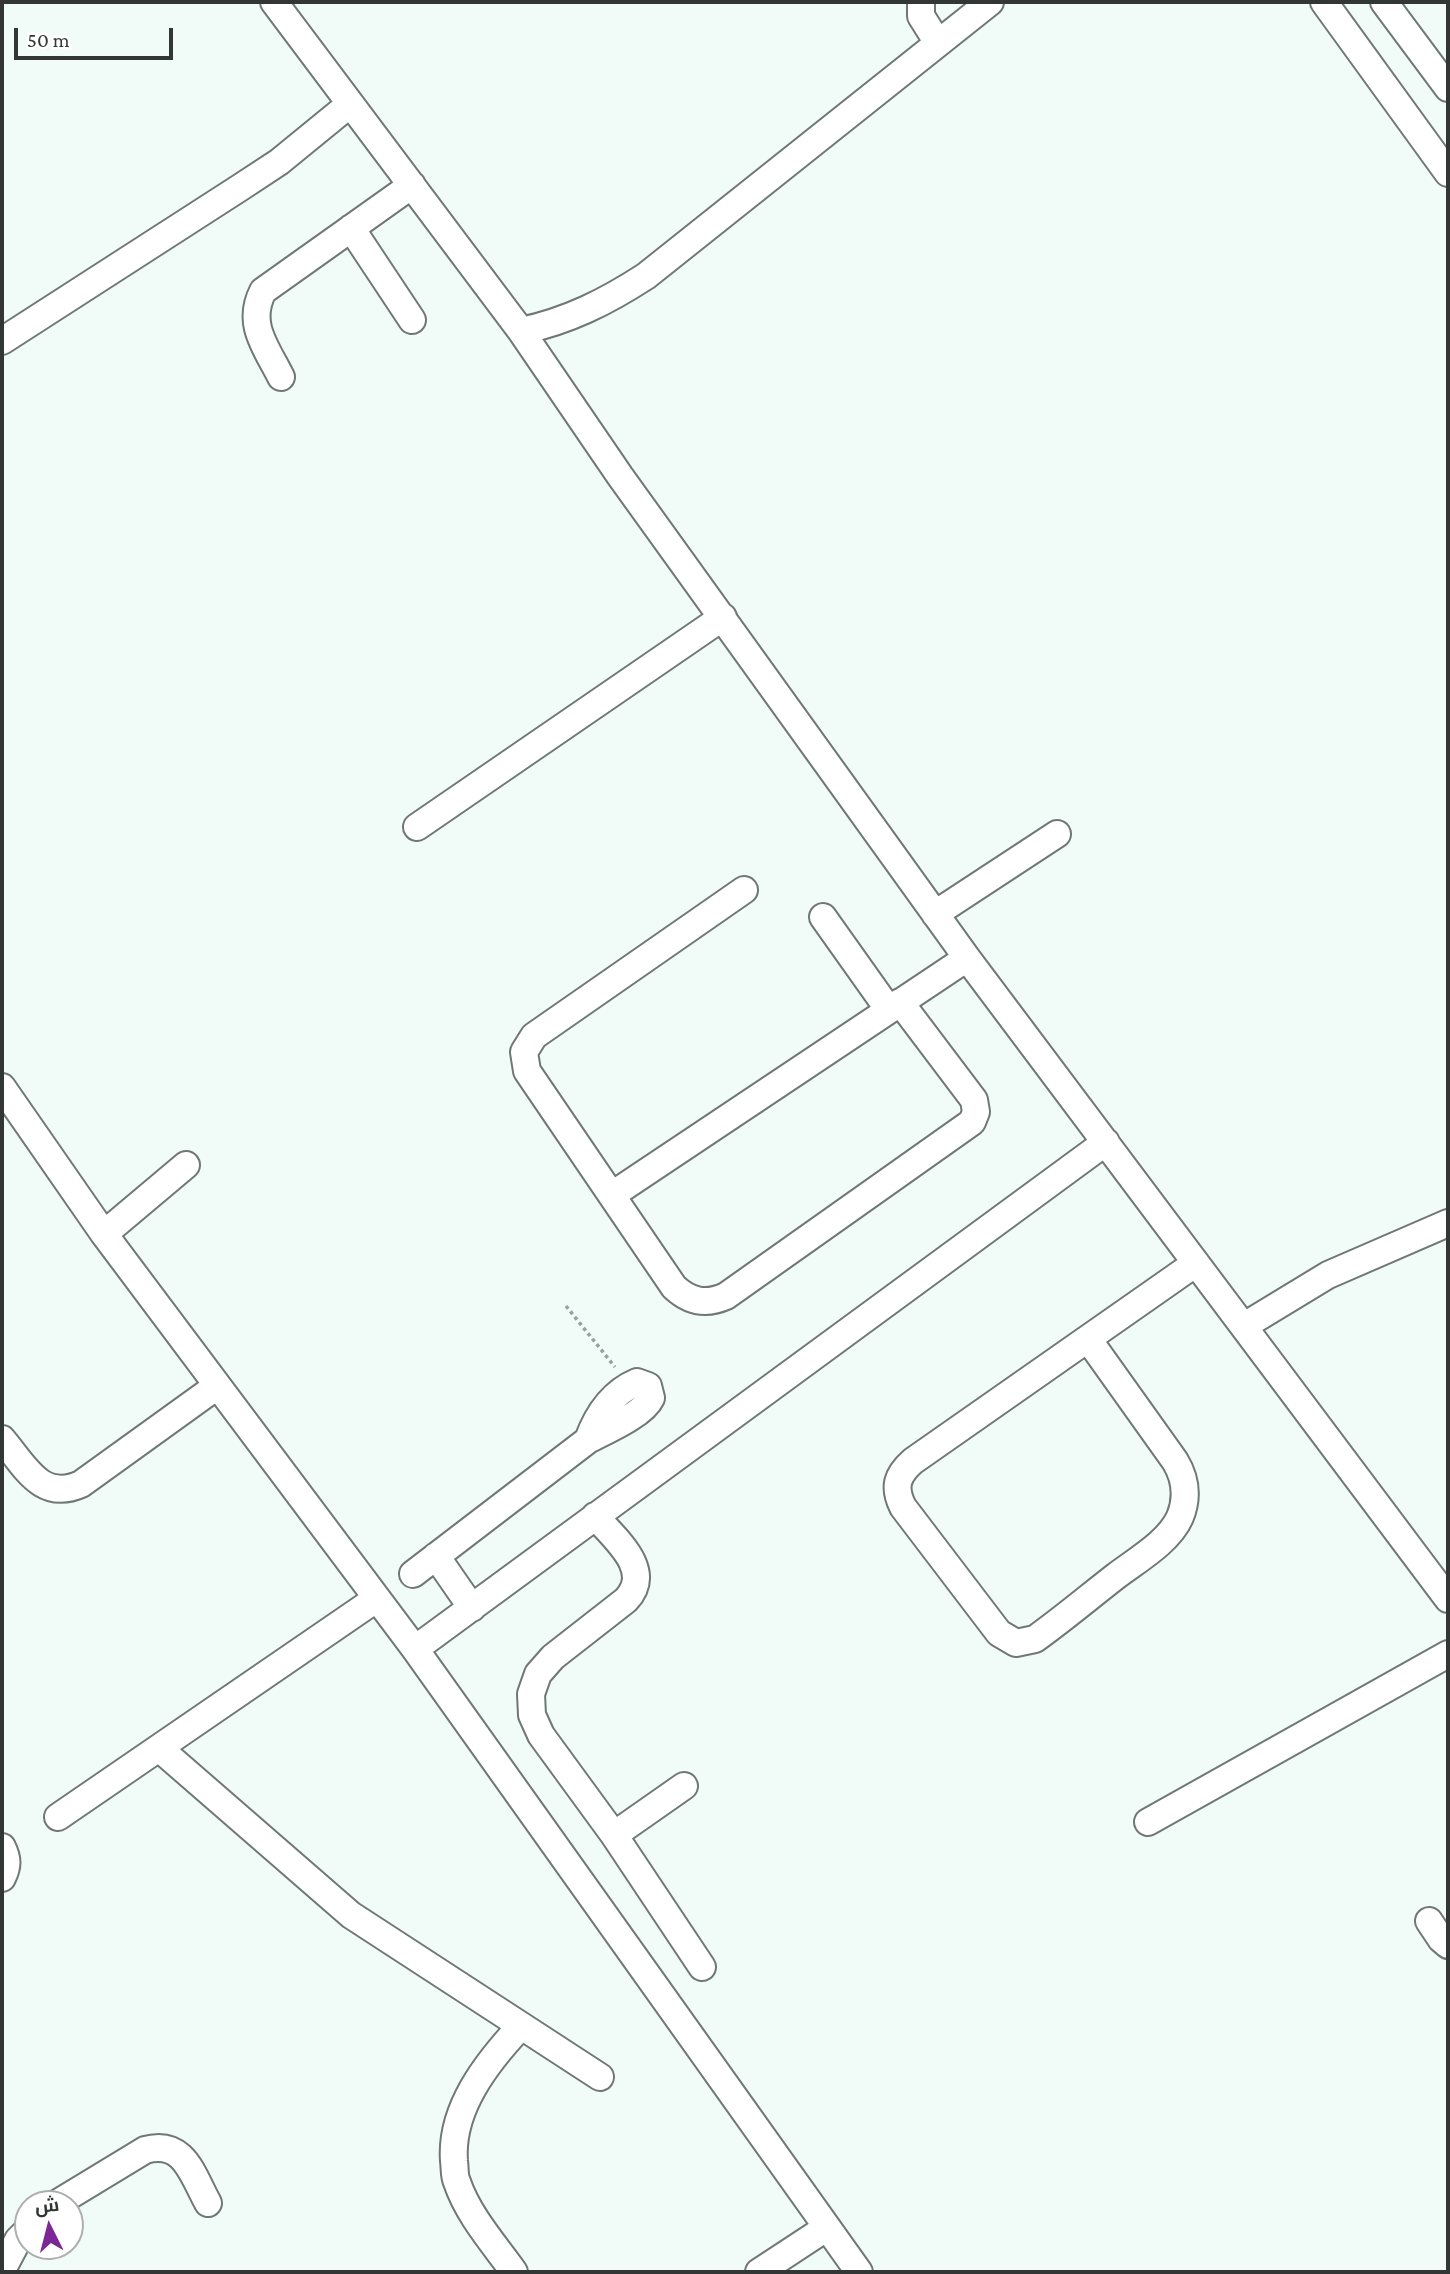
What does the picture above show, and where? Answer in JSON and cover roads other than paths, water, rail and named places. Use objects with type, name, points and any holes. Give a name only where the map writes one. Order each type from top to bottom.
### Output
[{"type":"street","points":[[275,2],[521,331],[627,486],[967,958],[1448,1599]]},
{"type":"street","points":[[921,2],[921,16],[938,43]]},
{"type":"street","points":[[521,331],[574,317],[646,276],[990,2]]},
{"type":"street","points":[[1324,2],[1448,173]]},
{"type":"street","points":[[1384,2],[1448,88]]},
{"type":"street","points":[[2,341],[260,175],[350,104]]},
{"type":"street","points":[[281,377],[255,321],[255,305],[263,291],[412,185]]},
{"type":"street","points":[[352,228],[412,320]]},
{"type":"street","points":[[417,827],[723,617]]},
{"type":"street","points":[[935,914],[1056,834]]},
{"type":"street","points":[[744,890],[534,1036],[527,1043],[524,1052],[527,1071],[674,1287],[693,1300],[704,1302],[726,1296],[972,1122],[976,1112],[974,1100],[823,917]]},
{"type":"street","points":[[612,1195],[967,958]]},
{"type":"street","points":[[2,1087],[104,1234],[415,1649],[859,2272]]},
{"type":"street","points":[[415,1649],[1106,1142]]},
{"type":"street","points":[[104,1234],[186,1165]]},
{"type":"street","points":[[1244,1326],[1328,1275],[1448,1223]]},
{"type":"street","points":[[1088,1339],[1183,1474],[1186,1489],[1184,1505],[1179,1520],[1161,1541],[1035,1639],[1016,1643],[999,1633],[903,1507],[896,1495],[897,1481],[903,1469],[913,1461],[1088,1339],[1196,1264]]},
{"type":"street","points":[[413,1573],[588,1440],[603,1409],[630,1385]]},
{"type":"street","points":[[2,1439],[38,1482],[52,1489],[67,1490],[81,1484],[218,1386]]},
{"type":"street","points":[[595,1516],[633,1564],[638,1577],[635,1590],[626,1600],[552,1657],[538,1674],[531,1694],[532,1715],[541,1735],[614,1835],[702,1967]]},
{"type":"street","points":[[436,1556],[472,1608]]},
{"type":"street","points":[[58,1817],[376,1599]]},
{"type":"street","points":[[1148,1822],[1448,1654]]},
{"type":"street","points":[[160,1749],[351,1914],[600,2077]]},
{"type":"street","points":[[614,1835],[684,1786]]},
{"type":"street","points":[[2,1847],[7,1856],[7,1868],[2,1878]]},
{"type":"street","points":[[1429,1921],[1448,1945]]},
{"type":"street","points":[[514,2272],[474,2216],[456,2181],[453,2142],[465,2105],[480,2076],[521,2026]]},
{"type":"street","points":[[79,2190],[145,2150],[158,2146],[171,2148],[182,2155],[208,2203]]},
{"type":"street","points":[[759,2272],[827,2228]]},
{"type":"street","points":[[2,2270],[14,2247]]}]
